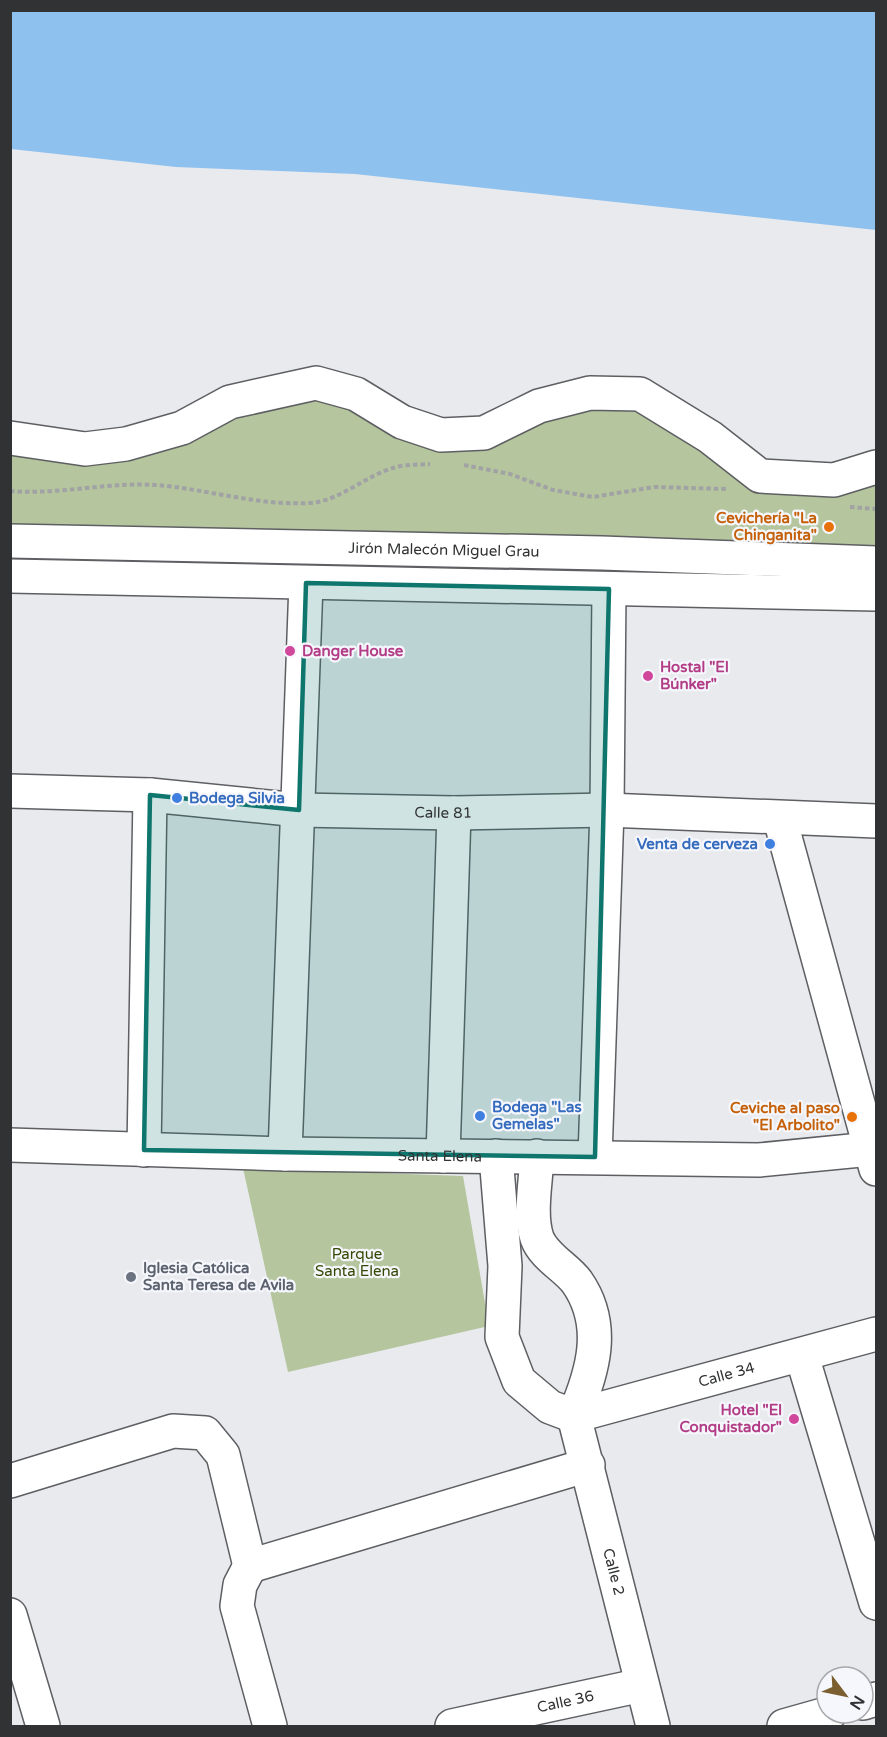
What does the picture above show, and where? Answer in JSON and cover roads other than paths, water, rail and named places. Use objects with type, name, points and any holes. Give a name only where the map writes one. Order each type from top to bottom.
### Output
[{"type":"street","points":[[10,438],[85,449],[126,444],[182,428],[230,402],[316,383],[356,394],[402,422],[441,435],[484,433],[539,406],[590,393],[640,394],[710,437],[760,476],[834,480],[876,466]]},
{"type":"street","name":"Jirón Malecón Miguel Grau","points":[[10,542],[602,553],[876,563]]},
{"type":"street","points":[[10,576],[876,594]]},
{"type":"street","points":[[285,1154],[306,583]]},
{"type":"street","points":[[595,1157],[607,810],[609,589]]},
{"type":"street","name":"Calle 81","points":[[10,791],[150,795],[299,810],[454,813],[607,810],[780,819],[876,821]]},
{"type":"street","points":[[144,1150],[150,795]]},
{"type":"street","points":[[443,1156],[454,813]]},
{"type":"street","points":[[780,819],[874,1159]]},
{"type":"street","name":"Santa Elena","points":[[10,1144],[285,1154],[759,1160],[874,1159]]},
{"type":"street","points":[[496,1156],[505,1266],[502,1337],[519,1381],[550,1407],[574,1416],[589,1383],[596,1351],[594,1319],[577,1282],[552,1259],[537,1239],[534,1212],[537,1156]]},
{"type":"street","points":[[505,1266],[552,1259]]},
{"type":"street","name":"Calle 34","points":[[574,1416],[802,1356],[876,1334]]},
{"type":"street","points":[[802,1356],[876,1603]]},
{"type":"street","name":"Calle 2","points":[[574,1416],[653,1726]]},
{"type":"street","points":[[10,1481],[173,1431],[205,1434],[223,1455],[250,1566],[240,1585],[237,1606],[270,1726]]},
{"type":"street","points":[[250,1566],[588,1465]]},
{"type":"street","points":[[10,1615],[43,1726]]},
{"type":"street","name":"Calle 36","points":[[452,1726],[642,1685]]},
{"type":"street","points":[[10,1689],[21,1726]]},
{"type":"street","points":[[784,1726],[815,1717]]},
{"type":"water","points":[[11,10],[876,11],[876,230],[355,174],[176,167],[11,149]]},
{"type":"place","name":"Cevichería \"La Chinganita\"","points":[[829,527]]},
{"type":"place","name":"Danger House","points":[[290,651]]},
{"type":"place","name":"Hostal \"El Búnker\"","points":[[648,676]]},
{"type":"place","name":"Bodega Silvia","points":[[177,798]]},
{"type":"place","name":"Venta de cerveza","points":[[770,844]]},
{"type":"place","name":"Bodega \"Las Gemelas\"","points":[[480,1116]]},
{"type":"place","name":"Ceviche al paso \"El Arbolito\"","points":[[852,1117]]},
{"type":"place","name":"Iglesia Católica Santa Teresa de Avila","points":[[131,1277]]},
{"type":"place","name":"Hotel \"El Conquistador\"","points":[[794,1419]]},
{"type":"park label","name":"Parque Santa Elena","points":[[357,1262]]}]
